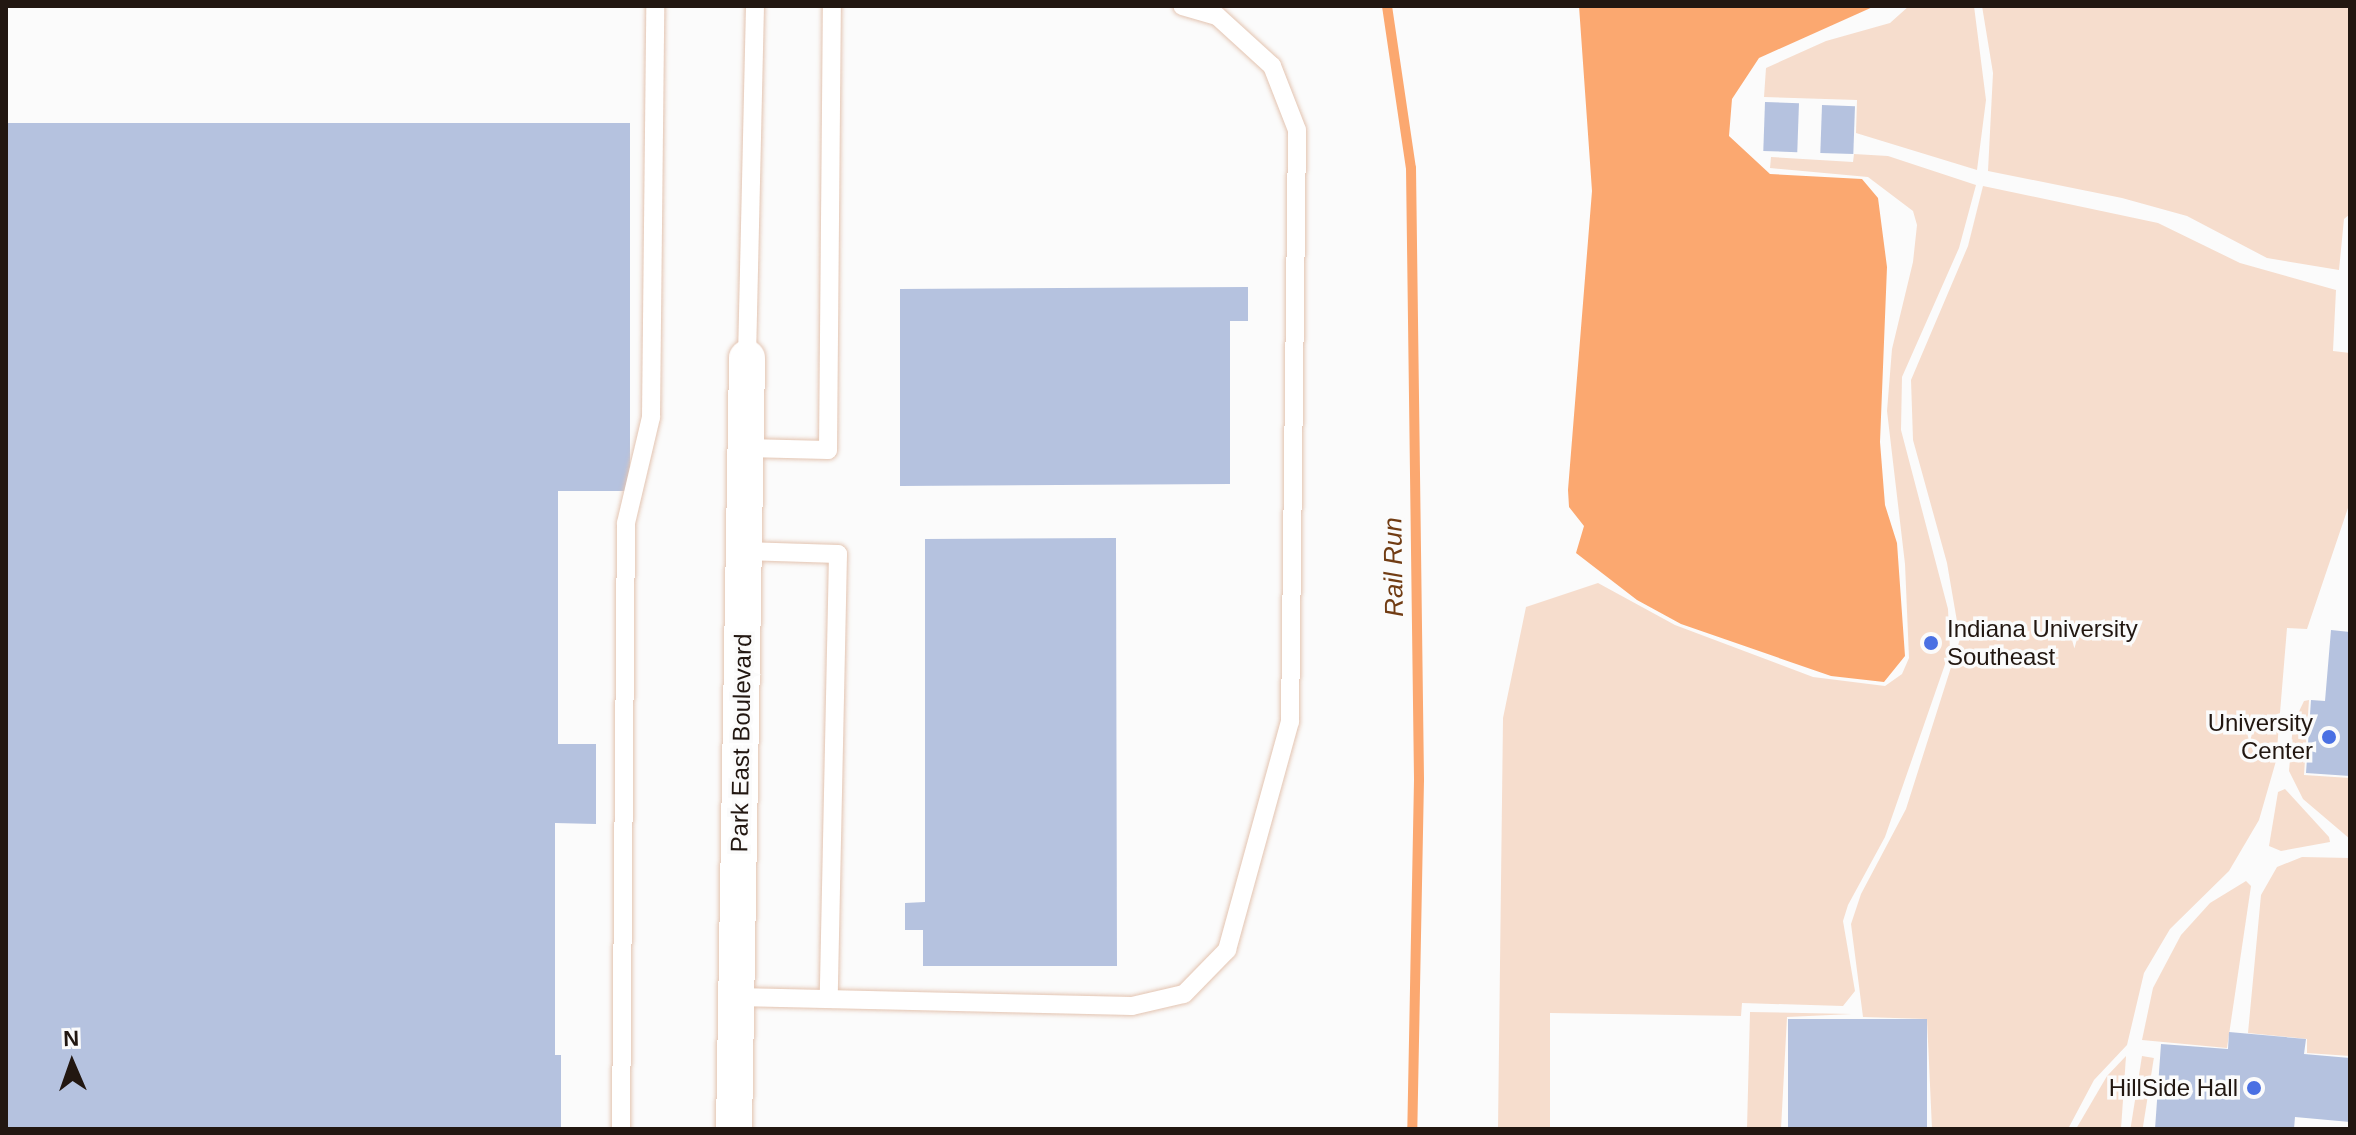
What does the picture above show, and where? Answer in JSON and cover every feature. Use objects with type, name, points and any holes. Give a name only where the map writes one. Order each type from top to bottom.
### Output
[{"type":"street","name":"Park East Boulevard","points":[[734,1129],[747,358]]},
{"type":"lane","points":[[621,1129],[626,523],[651,417],[655,6]]},
{"type":"lane","points":[[747,358],[755,6]]},
{"type":"lane","points":[[746,448],[828,450],[832,6]]},
{"type":"lane","points":[[737,997],[1132,1006],[1184,994],[1227,950],[1290,722],[1297,130],[1272,66],[1217,16],[1182,6]]},
{"type":"lane","points":[[744,551],[838,554],[829,999]]},
{"type":"shaded area","points":[[1579,6],[1875,6],[1759,58],[1732,99],[1729,136],[1770,174],[1862,179],[1878,198],[1887,267],[1880,442],[1885,505],[1897,543],[1905,656],[1884,682],[1831,676],[1681,624],[1637,600],[1576,553],[1584,526],[1569,507],[1568,490],[1592,191]]},
{"type":"shaded area","points":[[1909,6],[1974,6],[1986,100],[1977,170],[1856,133],[1857,100],[1764,97],[1766,68],[1826,41],[1890,23]]},
{"type":"shaded area","points":[[1982,6],[2350,6],[2350,214],[2344,219],[2339,270],[2267,258],[2187,216],[2122,198],[1988,171],[1993,73]]},
{"type":"shaded area","points":[[1854,154],[1888,156],[1976,185],[1959,248],[1902,377],[1901,430],[1948,609],[1950,650],[1885,837],[1848,905],[1843,921],[1855,991],[1843,1006],[1742,1003],[1741,1016],[1550,1013],[1550,1129],[1498,1129],[1503,718],[1526,607],[1598,583],[1675,625],[1813,677],[1885,686],[1902,674],[1909,658],[1905,564],[1887,411],[1892,349],[1913,262],[1917,225],[1913,211],[1868,177],[1770,168],[1771,157],[1853,162]]},
{"type":"shaded area","points":[[1983,186],[2158,223],[2240,263],[2336,290],[2333,351],[2350,353],[2350,502],[2307,629],[2287,628],[2276,761],[2259,820],[2229,871],[2170,929],[2144,973],[2127,1045],[2094,1080],[2068,1129],[1932,1129],[1927,1019],[1863,1017],[1851,924],[1861,894],[1906,809],[1960,639],[1947,563],[1913,440],[1911,380],[1968,246]]},
{"type":"shaded area","points":[[2309,700],[2304,775],[2350,778],[2350,839],[2303,799],[2289,771],[2293,724],[2304,701]]},
{"type":"shaded area","points":[[2285,789],[2329,837],[2330,842],[2281,851],[2269,846],[2278,792]]},
{"type":"shaded area","points":[[2302,857],[2350,858],[2350,1056],[2307,1053],[2307,1039],[2248,1033],[2261,895],[2277,867]]},
{"type":"shaded area","points":[[2246,881],[2251,886],[2227,1048],[2142,1040],[2153,988],[2181,935],[2210,903]]},
{"type":"shaded area","points":[[1750,1012],[1852,1014],[1787,1017],[1781,1129],[1747,1129]]},
{"type":"shaded area","points":[[2126,1056],[2121,1129],[2076,1129],[2107,1076]]},
{"type":"shaded area","points":[[2142,1056],[2154,1058],[2143,1129],[2131,1128]]},
{"type":"building","points":[[1765,102],[1799,103],[1797,152],[1763,151]]},
{"type":"building","points":[[1822,105],[1855,106],[1853,154],[1820,153]]},
{"type":"building","points":[[6,123],[630,123],[630,491],[558,491],[558,744],[596,744],[596,824],[555,823],[555,1055],[561,1055],[561,1129],[6,1129]]},
{"type":"building","points":[[1248,287],[1248,321],[1230,321],[1230,484],[900,486],[900,289]]},
{"type":"building","points":[[1116,538],[1117,966],[923,966],[923,930],[905,930],[905,903],[925,902],[925,539]]},
{"type":"building","name":"University Center","points":[[2331,630],[2350,632],[2350,776],[2306,773],[2311,700],[2325,701]]},
{"type":"building","points":[[1788,1019],[1927,1019],[1927,1129],[1788,1129]]},
{"type":"building","name":"HillSide Hall","points":[[2229,1032],[2306,1039],[2304,1054],[2350,1058],[2350,1122],[2295,1117],[2294,1129],[2155,1129],[2161,1044],[2228,1049]]},
{"type":"waterway","name":"Rail Run","points":[[1387,6],[1411,168],[1419,780],[1412,1129]]},
{"type":"place","name":"Indiana University Southeast","points":[[1931,643]]},
{"type":"place","name":"University Center","points":[[2329,737]]},
{"type":"place","name":"HillSide Hall","points":[[2254,1088]]}]
